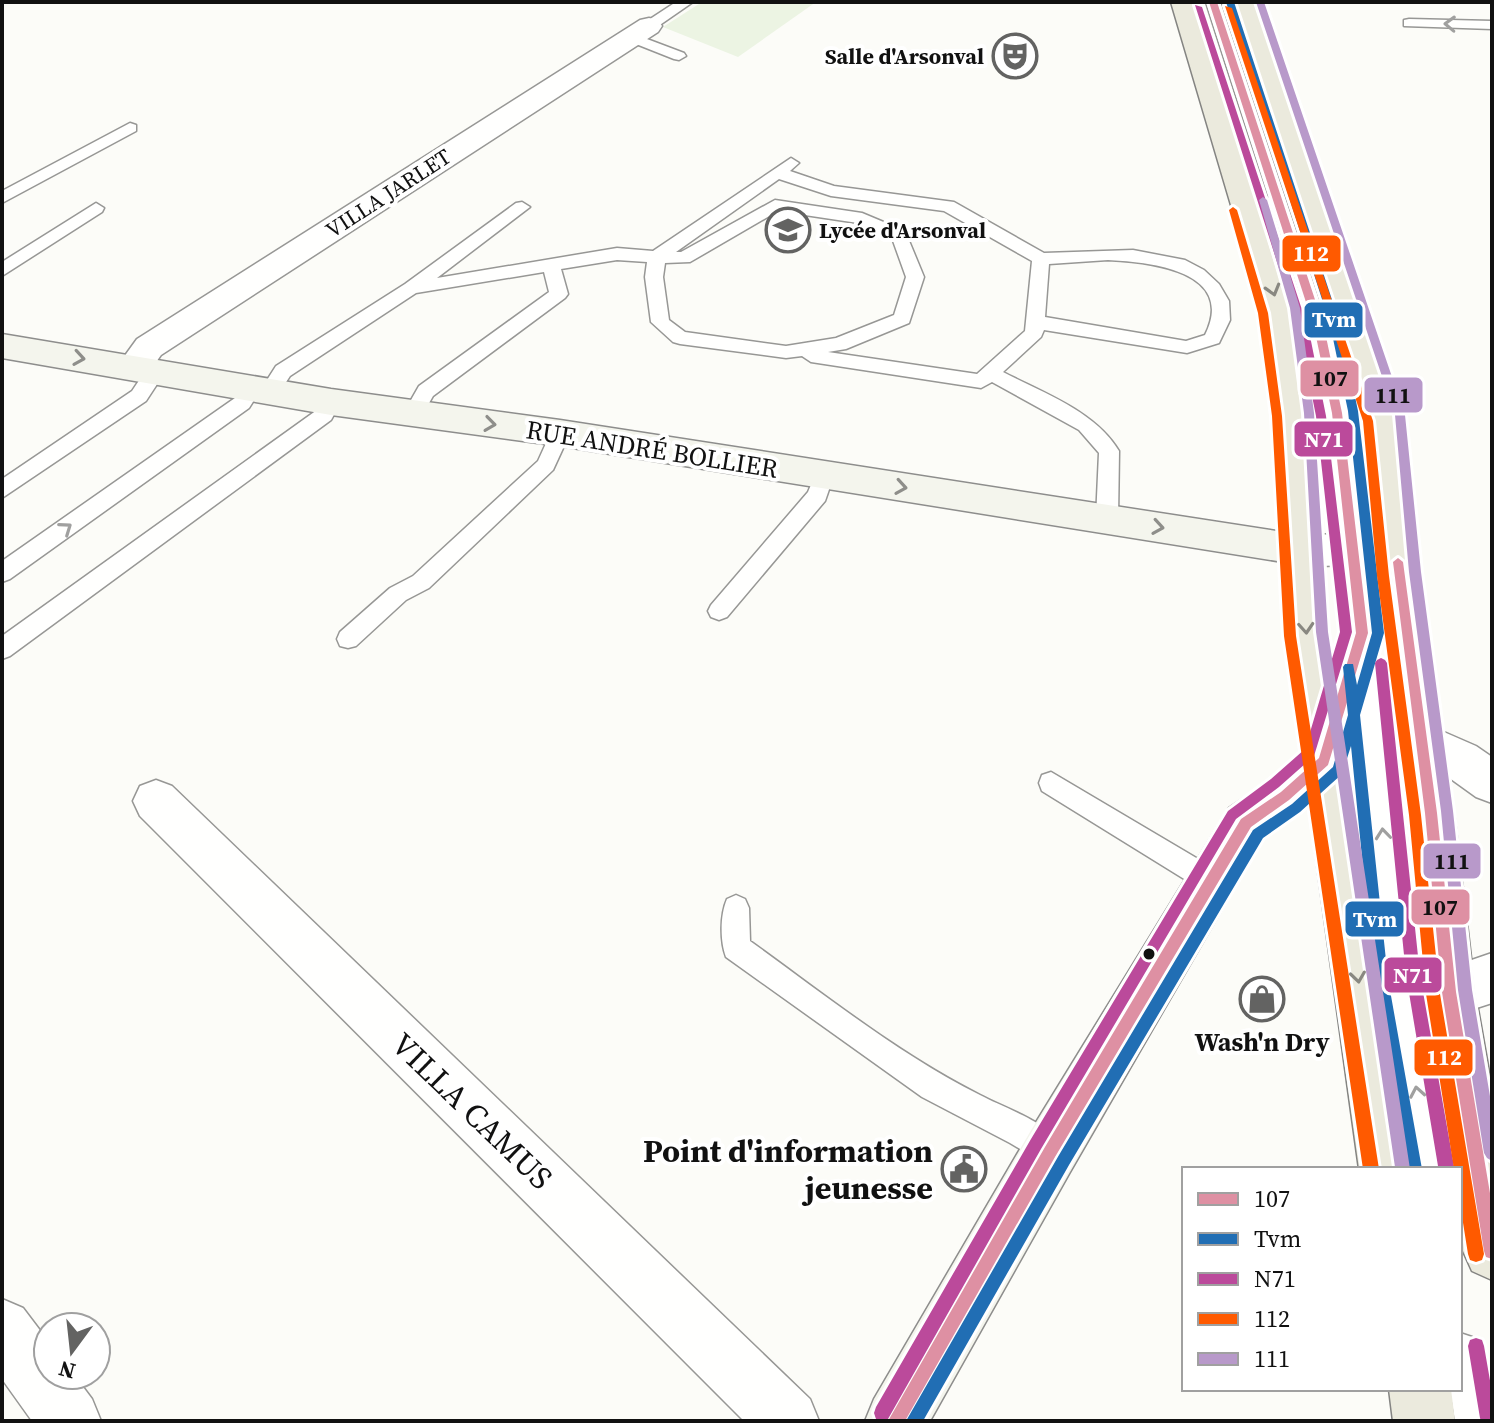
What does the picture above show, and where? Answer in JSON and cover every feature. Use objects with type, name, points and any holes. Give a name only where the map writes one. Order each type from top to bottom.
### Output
[{"type":"main road","points":[[1184,2],[1279,310],[1293,414],[1306,634],[1387,1167]]},
{"type":"main road","points":[[1243,2],[1384,418],[1421,742],[1470,985],[1492,1251]]},
{"type":"main road","points":[[1420,1391],[1424,1421]]},
{"type":"street","name":"VILLA JARLET","points":[[144,370],[149,347],[640,32]]},
{"type":"street","name":"RUE ANDRÉ BOLLIER","points":[[2,346],[331,402],[560,433],[1302,550]]},
{"type":"street","points":[[1302,550],[1353,549],[1396,536]]},
{"type":"street","points":[[1421,742],[1460,760],[1492,783]]},
{"type":"street","points":[[896,1421],[1050,1152],[1246,823],[1285,796],[1324,761]]},
{"type":"street","name":"VILLA CAMUS","points":[[156,801],[788,1421]]},
{"type":"street","points":[[2,1329],[70,1421]]},
{"type":"lane","points":[[679,56],[640,32],[686,2]]},
{"type":"lane","points":[[1213,2],[1319,327],[1337,413],[1397,977],[1430,1167]]},
{"type":"lane","points":[[1409,23],[1492,25]]},
{"type":"lane","points":[[2,198],[130,128]]},
{"type":"lane","points":[[1035,322],[1187,347],[1212,339],[1222,321],[1223,302],[1208,282],[1189,268],[1147,257],[1107,254],[1041,259],[948,206],[831,191],[785,168],[657,257],[654,277],[660,322],[680,338],[981,381],[1034,333],[1035,322],[1041,259]]},
{"type":"lane","points":[[411,288],[617,254],[684,258],[775,205],[862,218],[899,235],[915,277],[902,319],[839,344],[786,352]]},
{"type":"lane","points":[[2,573],[283,371],[411,288],[522,207]]},
{"type":"lane","points":[[2,270],[96,208]]},
{"type":"lane","points":[[413,414],[426,391],[559,294],[551,265]]},
{"type":"lane","points":[[2,490],[139,396],[144,370]]},
{"type":"lane","points":[[990,373],[1086,425],[1109,451],[1107,519]]},
{"type":"lane","points":[[2,649],[324,415],[331,402]]},
{"type":"lane","points":[[348,639],[398,594],[421,582],[546,465],[560,433]]},
{"type":"lane","points":[[719,611],[818,495],[824,475]]},
{"type":"lane","points":[[1324,761],[1362,633]]},
{"type":"lane","points":[[1051,783],[1211,881]]},
{"type":"lane","points":[[736,908],[736,948],[932,1087],[1021,1132],[1050,1152]]},
{"type":"lane","points":[[1462,1361],[1472,1421]]},
{"type":"green space","points":[[702,2],[816,2],[738,57],[663,27]]},
{"type":"green space","points":[[1308,381],[1314,383],[1325,494],[1315,492]]},
{"type":"transit line","name":"107","points":[[896,1421],[1050,1152],[1246,823],[1285,796],[1324,761],[1362,633],[1337,413],[1319,327],[1213,2]]},
{"type":"transit line","name":"Tvm","points":[[914,1421],[1064,1160],[1258,834],[1296,808],[1338,770],[1378,633],[1353,411],[1335,324],[1230,2]]},
{"type":"transit line","name":"111","points":[[1260,2],[1400,415],[1415,572],[1447,811],[1465,990],[1492,1153]]},
{"type":"transit line","name":"N71","points":[[882,1413],[1036,1144],[1232,815],[1310,752],[1346,632],[1321,416],[1304,331],[1198,7]]},
{"type":"transit line","name":"112","points":[[1228,8],[1368,421],[1383,576],[1415,815],[1433,994],[1462,1167]]},
{"type":"transit line","name":"111","points":[[1263,200],[1295,308],[1309,413],[1322,632],[1403,1167]]},
{"type":"transit line","name":"112","points":[[1233,210],[1263,313],[1277,416],[1290,636],[1371,1167]]},
{"type":"transit line","name":"107","points":[[1398,562],[1431,813],[1449,992],[1492,1251]]},
{"type":"transit line","name":"N71","points":[[1381,663],[1413,975],[1446,1166]]},
{"type":"transit line","name":"Tvm","points":[[1349,667],[1381,979],[1414,1167]]},
{"type":"transit line","name":"112","points":[[1462,1169],[1476,1254]]},
{"type":"transit line","name":"N71","points":[[1476,1346],[1488,1418]]},
{"type":"place","name":"Salle d'Arsonval","points":[[1015,56]]},
{"type":"place","name":"Lycée d'Arsonval","points":[[788,230]]},
{"type":"place","name":"Wash'n Dry","points":[[1262,999]]},
{"type":"place","name":"Point d'information jeunesse","points":[[964,1169]]}]
